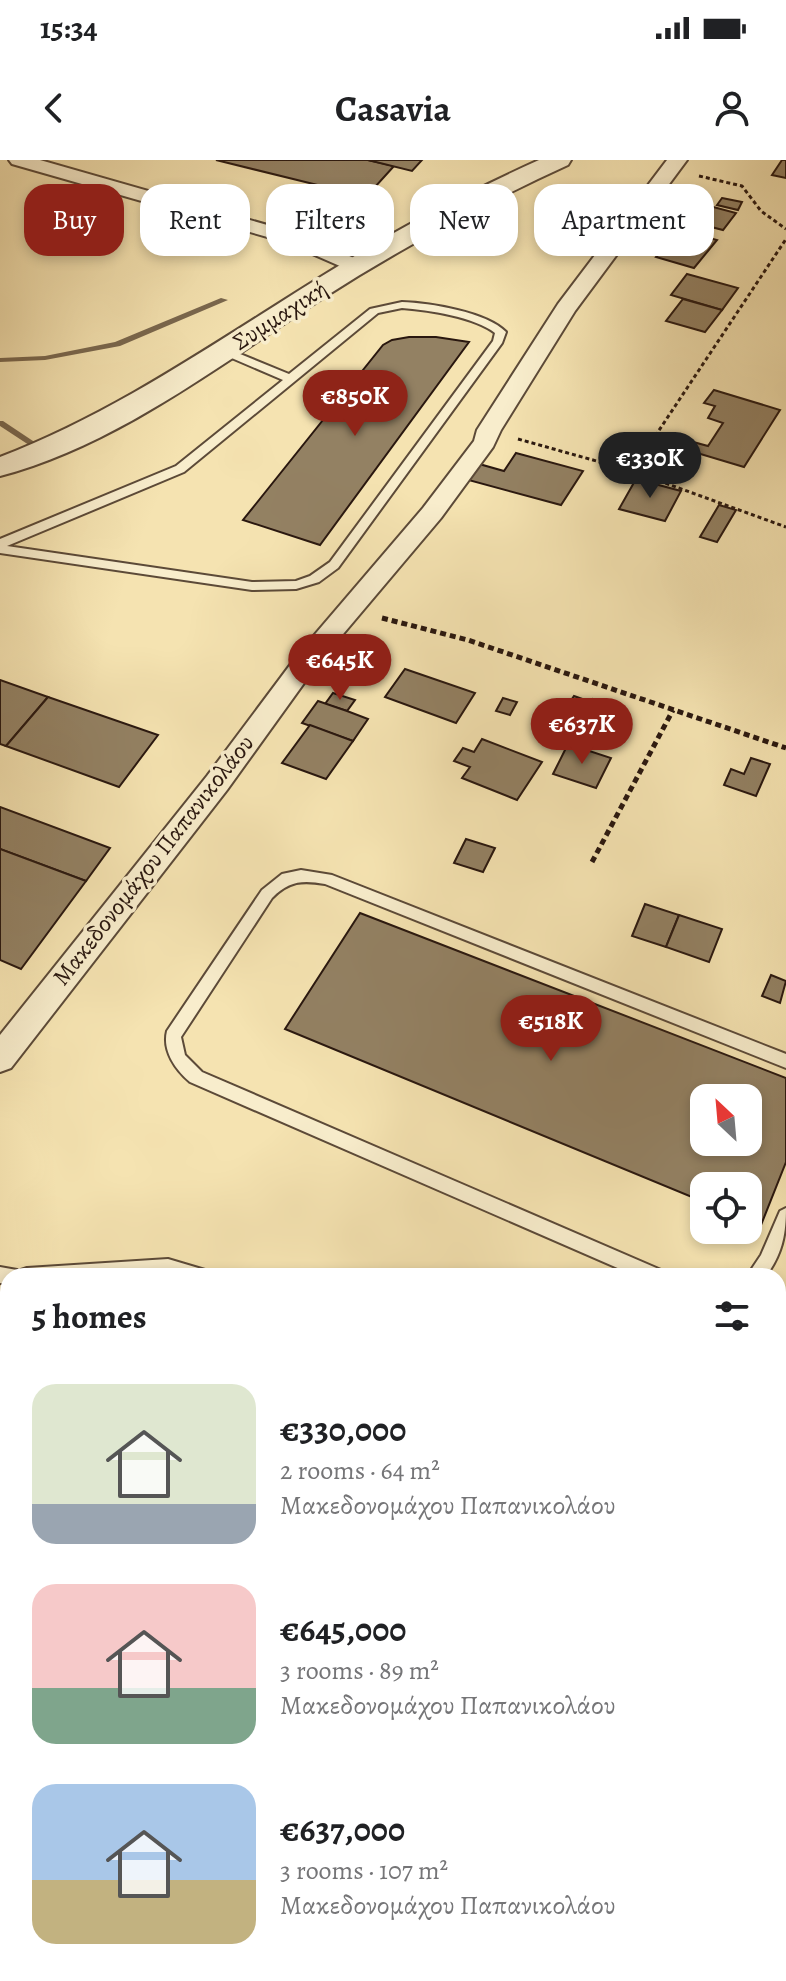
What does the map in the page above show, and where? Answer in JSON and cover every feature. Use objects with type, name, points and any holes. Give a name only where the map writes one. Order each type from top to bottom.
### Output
[{"type":"street","points":[[19,160],[292,238],[356,266]]},
{"type":"street","name":"Συμμαχική","points":[[0,467],[65,444],[117,417],[356,266],[559,160]]},
{"type":"street","name":"Μακεδονομάχου Παπανικολάου","points":[[0,1059],[217,783],[308,659],[432,513],[485,442],[489,430],[566,309],[673,165]]},
{"type":"lane","points":[[388,304],[404,304],[491,324],[501,332],[498,341],[334,565],[315,581],[287,587],[252,586],[0,546],[180,469],[374,311],[388,304]]},
{"type":"lane","points":[[224,351],[291,379]]},
{"type":"lane","points":[[637,1268],[196,1077],[183,1066],[175,1052],[173,1036],[267,894],[281,879],[304,874],[327,879],[786,1061]]},
{"type":"lane","points":[[762,1268],[786,1216]]},
{"type":"path","points":[[673,165],[742,186],[761,211],[786,229]]},
{"type":"path","points":[[632,471],[786,239]]},
{"type":"path","points":[[489,430],[632,471],[786,527]]},
{"type":"path","points":[[350,610],[468,640],[786,748]]},
{"type":"path","points":[[592,862],[673,710]]},
{"type":"building","points":[[216,160],[368,160],[394,166],[378,184],[313,184]]},
{"type":"building","points":[[368,160],[422,160],[412,171]]},
{"type":"building","points":[[782,160],[786,160],[786,178],[772,175]]},
{"type":"building","points":[[722,198],[742,202],[738,210],[717,205]]},
{"type":"building","points":[[714,207],[736,213],[723,230],[714,228]]},
{"type":"building","points":[[657,256],[704,256],[694,268]]},
{"type":"building","points":[[687,274],[738,288],[722,310],[671,295]]},
{"type":"building","points":[[683,299],[722,310],[705,332],[666,321]]},
{"type":"building","points":[[409,337],[469,342],[320,545],[243,520],[383,345]]},
{"type":"building","points":[[714,390],[780,410],[744,467],[687,450],[693,442],[708,446],[723,423],[708,418],[715,406],[704,403]]},
{"type":"building","points":[[516,453],[583,471],[561,505],[461,478],[472,462],[504,471]]},
{"type":"building","points":[[636,479],[681,491],[665,521],[619,509]]},
{"type":"building","points":[[719,505],[736,510],[717,542],[700,537]]},
{"type":"building","points":[[405,669],[475,693],[456,723],[385,697]]},
{"type":"building","points":[[0,680],[48,697],[6,746],[0,744]]},
{"type":"building","points":[[333,693],[355,700],[347,711],[325,704]]},
{"type":"building","points":[[574,696],[591,702],[579,720],[562,714]]},
{"type":"building","points":[[48,697],[158,735],[119,787],[6,746]]},
{"type":"building","points":[[503,698],[517,702],[510,715],[496,711]]},
{"type":"building","points":[[593,699],[618,708],[602,733],[577,723]]},
{"type":"building","points":[[318,701],[368,719],[353,741],[302,723]]},
{"type":"building","points":[[310,725],[353,741],[326,779],[282,763]]},
{"type":"building","points":[[482,739],[542,762],[517,800],[462,778],[470,767],[454,761],[463,748],[474,752]]},
{"type":"building","points":[[568,744],[611,758],[596,788],[553,774]]},
{"type":"building","points":[[751,758],[770,764],[756,796],[724,785],[731,769],[744,774]]},
{"type":"building","points":[[0,807],[110,848],[86,881],[0,849]]},
{"type":"building","points":[[466,839],[495,848],[483,872],[454,863]]},
{"type":"building","points":[[0,849],[86,881],[21,969],[0,960]]},
{"type":"building","points":[[645,904],[679,915],[666,947],[632,936]]},
{"type":"building","points":[[360,913],[786,1078],[786,1162],[762,1222],[762,1172],[690,1172],[690,1196],[285,1029]]},
{"type":"building","points":[[679,915],[722,929],[709,962],[666,947]]},
{"type":"building","points":[[771,975],[786,981],[780,1003],[762,996]]},
{"type":"waterway","points":[[0,360],[45,358],[117,344],[224,300]]},
{"type":"waterway","points":[[0,423],[32,443]]}]
